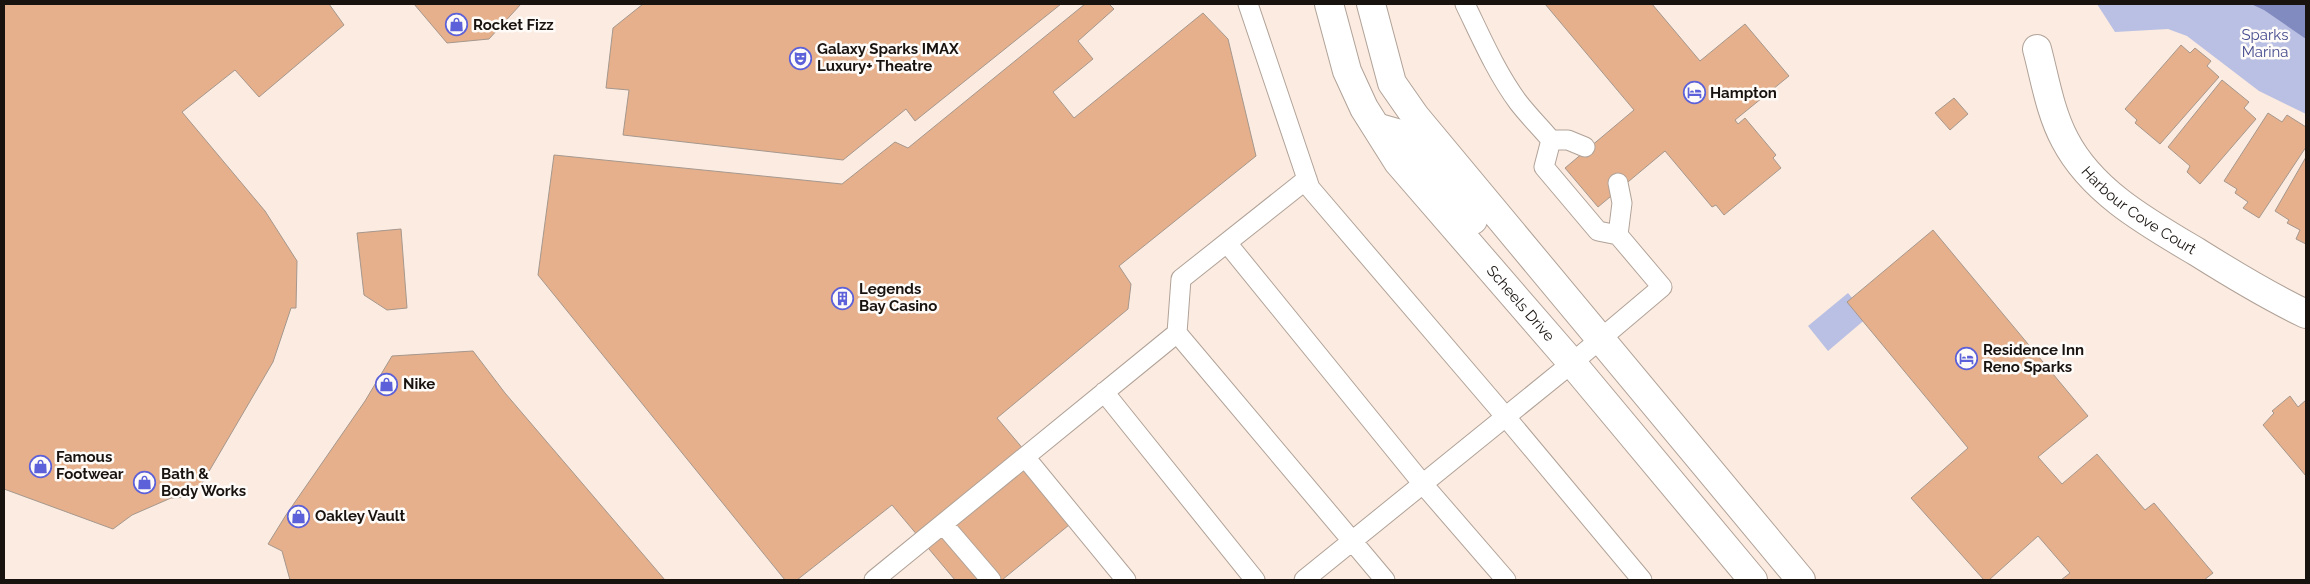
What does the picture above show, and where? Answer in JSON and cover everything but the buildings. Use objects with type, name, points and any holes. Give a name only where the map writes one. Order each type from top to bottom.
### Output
[{"type":"street","name":"Scheels Drive","points":[[1329,4],[1347,71],[1364,108],[1398,162],[1572,363],[1753,580]]},
{"type":"street","points":[[1371,4],[1392,83],[1415,116],[1801,580]]},
{"type":"street","name":"Harbour Cove Court","points":[[2037,49],[2056,121],[2065,141],[2083,167],[2101,186],[2129,209],[2176,239],[2270,296],[2306,314]]},
{"type":"street","points":[[1376,127],[1400,134],[1562,324],[1601,338]]},
{"type":"street","points":[[1572,363],[1611,379],[1726,518],[1757,527]]},
{"type":"lane","points":[[1248,4],[1310,188],[1642,580]]},
{"type":"lane","points":[[1465,4],[1494,63],[1514,96],[1551,140],[1568,140],[1585,147]]},
{"type":"lane","points":[[1304,580],[1572,363],[1662,287],[1618,235],[1598,231],[1544,167],[1551,140]]},
{"type":"lane","points":[[1307,180],[1181,279],[1177,334],[1385,580]]},
{"type":"lane","points":[[1618,183],[1622,204],[1618,235]]},
{"type":"lane","points":[[1227,243],[1422,483],[1506,580]]},
{"type":"lane","points":[[874,580],[1177,334]]},
{"type":"lane","points":[[1104,392],[1255,580]]},
{"type":"lane","points":[[1025,457],[1126,580]]},
{"type":"lane","points":[[943,524],[991,580]]},
{"type":"green space","name":"Sparks Marina","points":[[2097,4],[2306,4],[2306,114],[2259,91],[2187,36],[2168,29],[2115,32]]},
{"type":"green space","points":[[1848,293],[1868,317],[1828,351],[1808,326]]},
{"type":"shaded area","points":[[2251,4],[2306,4],[2306,39],[2264,10]]},
{"type":"place","name":"Rocket Fizz","points":[[457,25]]},
{"type":"place","name":"Galaxy Sparks IMAX Luxury+ Theatre","points":[[801,58]]},
{"type":"place","name":"Hampton","points":[[1694,93]]},
{"type":"place","name":"Legends Bay Casino","points":[[843,298]]},
{"type":"place","name":"Residence Inn Reno Sparks","points":[[1967,359]]},
{"type":"place","name":"Nike","points":[[387,384]]},
{"type":"place","name":"Famous Footwear","points":[[40,466]]},
{"type":"place","name":"Bath & Body Works","points":[[145,483]]},
{"type":"place","name":"Oakley Vault","points":[[299,516]]}]
